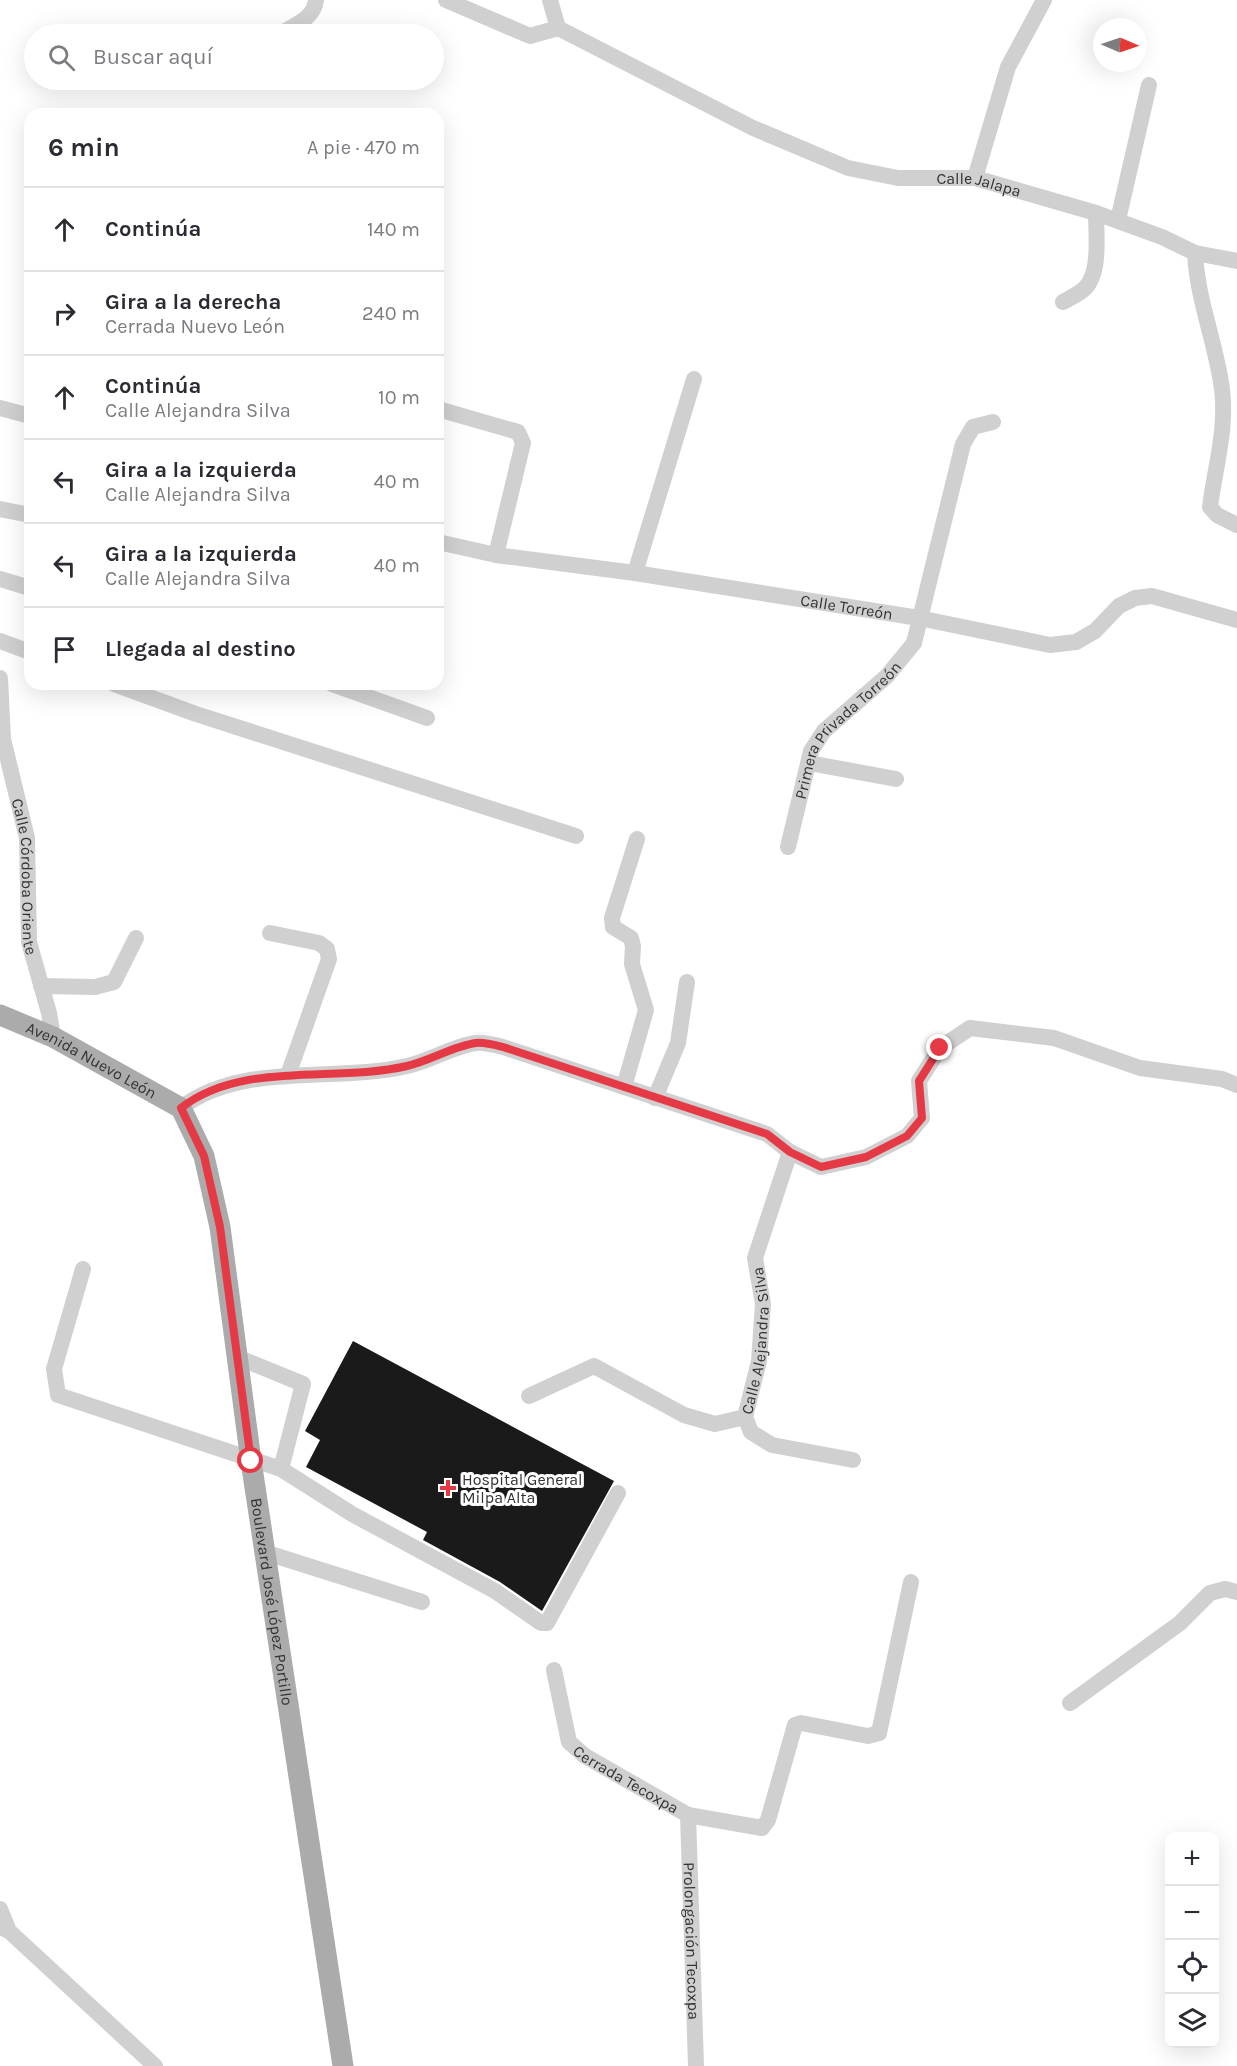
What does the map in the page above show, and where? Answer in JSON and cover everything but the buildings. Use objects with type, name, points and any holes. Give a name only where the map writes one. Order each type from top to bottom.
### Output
[{"type":"main road","name":"Avenida Nuevo León","points":[[0,1015],[53,1037],[181,1108]]},
{"type":"main road","name":"Boulevard José López Portillo","points":[[181,1108],[204,1156],[218,1217],[264,1552],[343,2066]]},
{"type":"street","points":[[297,24],[315,10],[316,0]]},
{"type":"street","points":[[446,0],[530,36],[558,28],[550,0]]},
{"type":"street","points":[[975,178],[1008,67],[1044,0]]},
{"type":"street","name":"Calle Jalapa","points":[[558,28],[753,128],[848,168],[898,178],[975,178],[1118,220],[1195,253],[1237,261]]},
{"type":"street","points":[[1118,220],[1149,85]]},
{"type":"street","points":[[1063,302],[1079,293],[1090,282],[1095,263],[1096,213]]},
{"type":"street","points":[[1195,253],[1196,274],[1229,389],[1210,507],[1217,515],[1237,525]]},
{"type":"street","points":[[635,573],[694,379]]},
{"type":"street","points":[[0,408],[24,414]]},
{"type":"street","points":[[444,411],[518,432],[523,443],[496,555]]},
{"type":"street","name":"Primera Privada Torreón","points":[[788,847],[811,751],[825,731],[886,676],[914,643],[963,444],[973,427],[993,422]]},
{"type":"street","points":[[0,509],[24,514]]},
{"type":"street","name":"Calle Torreón","points":[[444,543],[496,555],[635,573],[919,618],[1050,645],[1076,642],[1095,631],[1119,606],[1135,598],[1152,596],[1237,620]]},
{"type":"street","points":[[0,579],[24,586]]},
{"type":"street","points":[[0,641],[24,650]]},
{"type":"street","name":"Calle Córdoba Oriente","points":[[0,678],[3,739],[27,838],[28,942],[53,1037]]},
{"type":"street","points":[[130,690],[196,714],[576,836]]},
{"type":"street","points":[[349,690],[428,718]]},
{"type":"street","points":[[809,763],[896,779]]},
{"type":"street","points":[[624,1087],[646,1010],[632,964],[631,938],[613,927],[612,918],[637,839]]},
{"type":"street","points":[[270,933],[319,943],[327,949],[329,959],[288,1075]]},
{"type":"street","points":[[41,986],[95,987],[114,982],[136,938]]},
{"type":"street","points":[[655,1098],[678,1043],[687,982]]},
{"type":"street","points":[[181,1108],[197,1095],[247,1081],[288,1075],[336,1076],[406,1066],[477,1043],[503,1047],[767,1134],[790,1152],[821,1167],[866,1157],[907,1136],[922,1118],[919,1081],[940,1048],[970,1028],[1054,1038],[1140,1068],[1222,1079],[1237,1085]]},
{"type":"street","name":"Calle Alejandra Silva","points":[[790,1152],[755,1258],[763,1304],[759,1361],[745,1417],[751,1432],[772,1445],[853,1460]]},
{"type":"street","points":[[83,1269],[54,1369],[58,1395],[251,1461],[281,1469],[352,1514],[495,1591],[541,1623],[547,1623],[618,1493]]},
{"type":"street","points":[[237,1357],[303,1384],[281,1469]]},
{"type":"street","points":[[529,1396],[594,1366],[684,1415],[715,1424],[745,1417]]},
{"type":"street","points":[[264,1552],[422,1602]]},
{"type":"street","name":"Cerrada Tecoxpa","points":[[554,1670],[569,1742],[585,1756],[688,1815],[762,1828],[768,1820],[795,1725],[801,1723],[868,1736],[879,1733],[912,1582]]},
{"type":"street","points":[[1070,1703],[1179,1623],[1210,1593],[1225,1589],[1237,1592]]},
{"type":"street","name":"Prolongación Tecoxpa","points":[[688,1815],[696,2066]]},
{"type":"street","points":[[0,1909],[4,1929],[155,2066]]},
{"type":"place","name":"Hospital General Milpa Alta","points":[[448,1488]]},
{"type":"route","points":[[251,1461],[220,1227],[204,1156],[181,1108],[197,1095],[247,1081],[288,1075],[336,1076],[406,1066],[477,1043],[503,1047],[767,1134],[790,1152],[821,1167],[866,1157],[907,1136],[922,1118],[919,1081],[940,1048]]}]
